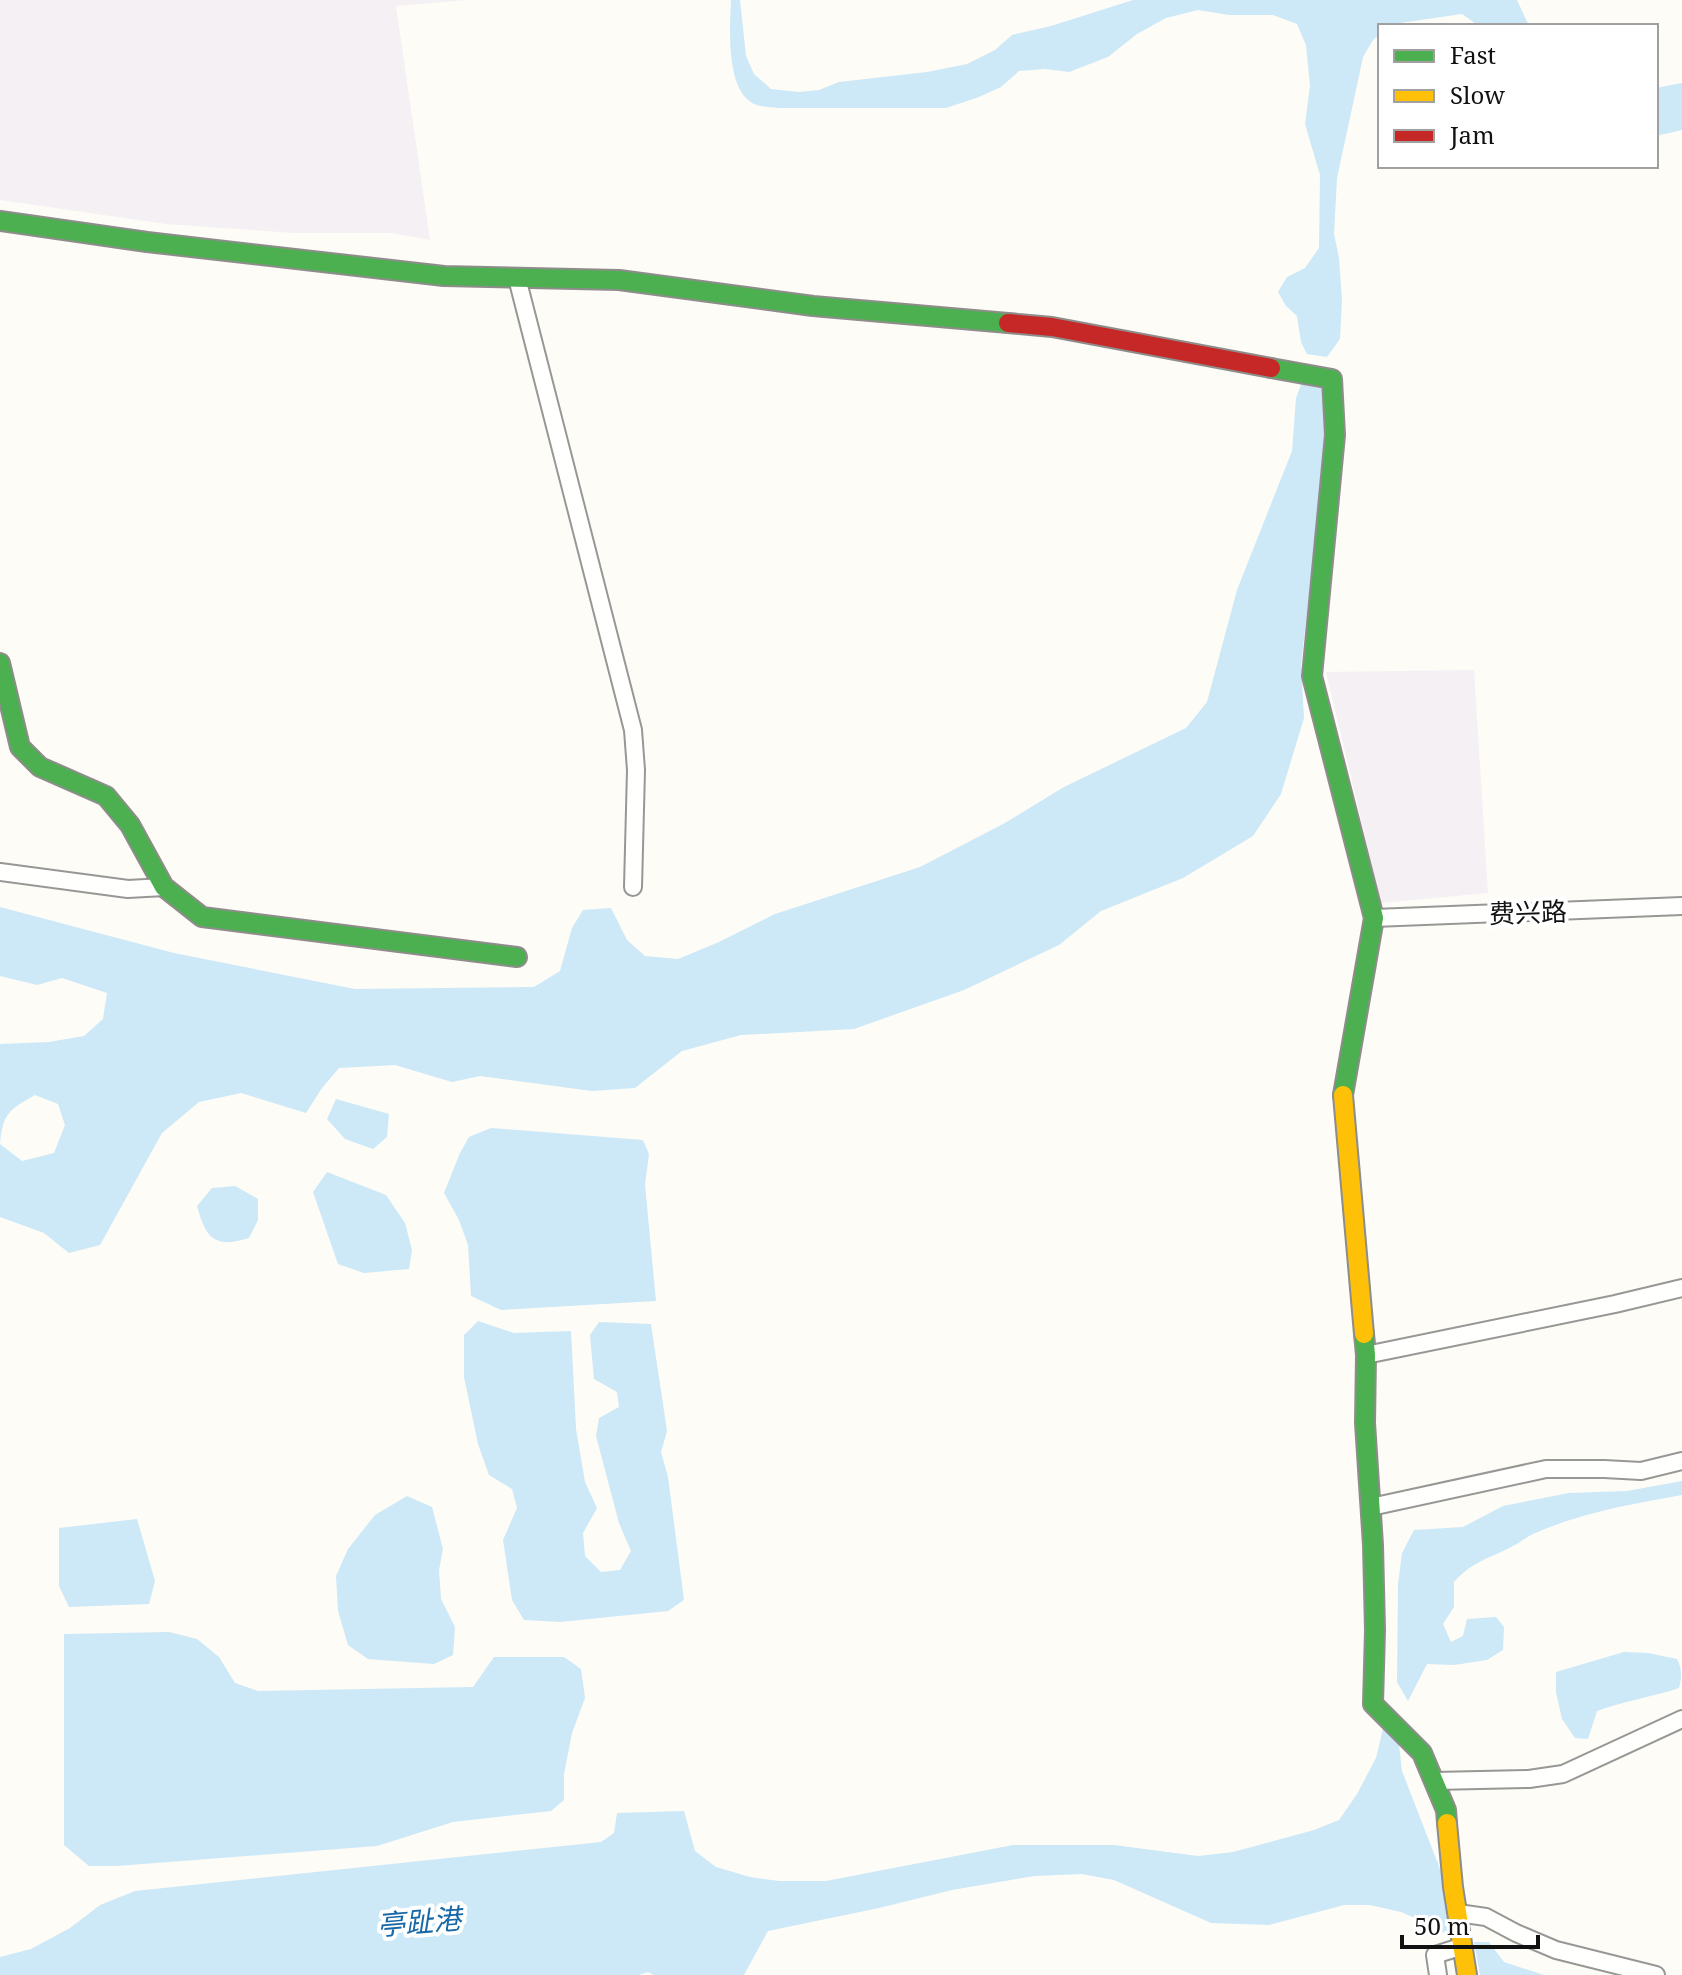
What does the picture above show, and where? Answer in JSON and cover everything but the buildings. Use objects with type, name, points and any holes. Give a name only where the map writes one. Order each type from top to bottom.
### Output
[{"type":"street","points":[[0,221],[147,242],[444,276],[619,280],[813,306],[1052,327],[1332,379],[1335,435],[1312,676],[1374,918],[1343,1092],[1366,1355],[1365,1423],[1375,1630],[1373,1704],[1422,1753],[1446,1810],[1467,1975]]},
{"type":"street","points":[[517,278],[633,730],[636,770],[633,887]]},
{"type":"street","points":[[0,663],[3,688],[20,747],[40,767],[106,796],[130,825],[164,887],[202,917],[517,957]]},
{"type":"street","points":[[0,872],[128,889],[164,887]]},
{"type":"street","name":"费兴路","points":[[1374,918],[1682,906]]},
{"type":"street","points":[[1366,1355],[1682,1288]]},
{"type":"street","points":[[1371,1507],[1546,1469],[1641,1471],[1682,1461]]},
{"type":"street","points":[[1434,1781],[1529,1779],[1563,1774],[1682,1719]]},
{"type":"street","points":[[1458,1913],[1486,1917],[1556,1950],[1656,1975]]},
{"type":"street","points":[[1438,1975],[1435,1955],[1463,1946]]},
{"type":"shaded area","points":[[0,0],[466,0],[396,6],[430,240],[391,233],[294,233],[166,224],[0,200]]},
{"type":"shaded area","points":[[1474,670],[1488,893],[1381,903],[1326,672]]},
{"type":"water","points":[[731,0],[740,0],[746,56],[754,74],[771,89],[799,92],[819,90],[839,82],[967,64],[995,50],[1012,35],[1133,0],[1517,0],[1528,24],[1476,24],[1462,14],[1378,24],[1378,36],[1363,57],[1337,178],[1334,234],[1342,301],[1340,339],[1327,357],[1307,354],[1301,342],[1297,316],[1286,306],[1278,292],[1287,277],[1305,268],[1319,248],[1320,175],[1305,124],[1310,86],[1306,45],[1297,24],[1273,15],[1229,15],[1198,10],[1166,18],[1137,34],[1108,57],[1069,72],[1045,69],[1019,71],[1001,87],[946,108],[779,108],[754,104],[738,86],[731,56]]},
{"type":"water","points":[[1682,83],[1682,130],[1658,136],[1658,88]]},
{"type":"water","points":[[1302,382],[1324,386],[1324,461],[1301,665],[1304,718],[1281,794],[1253,836],[1183,878],[1101,911],[1059,945],[964,990],[854,1029],[741,1035],[682,1051],[635,1088],[592,1091],[480,1076],[452,1082],[395,1065],[339,1068],[306,1113],[241,1093],[199,1102],[162,1133],[100,1245],[69,1253],[44,1233],[0,1217],[0,1144],[0,1044],[49,1042],[84,1036],[103,1019],[107,993],[62,978],[37,985],[0,976],[0,907],[174,953],[355,989],[534,987],[560,971],[572,928],[583,910],[611,908],[627,940],[645,956],[678,959],[775,914],[920,867],[1005,823],[1064,787],[1186,728],[1207,702],[1237,590],[1292,451],[1296,398]],"holes":[[[35,1095],[58,1104],[65,1125],[54,1153],[22,1161],[0,1144],[8,1114]]]},
{"type":"water","points":[[336,1099],[389,1114],[387,1137],[373,1149],[345,1139],[327,1119]]},
{"type":"water","points":[[491,1128],[643,1140],[649,1154],[645,1185],[656,1301],[501,1310],[471,1296],[468,1245],[444,1193],[469,1137]]},
{"type":"water","points":[[327,1172],[386,1195],[405,1223],[412,1250],[409,1269],[364,1273],[338,1264],[313,1192]]},
{"type":"water","points":[[235,1186],[258,1199],[258,1220],[249,1238],[220,1241],[208,1233],[197,1206],[212,1188]]},
{"type":"water","points":[[478,1321],[514,1333],[571,1331],[576,1429],[585,1482],[597,1508],[583,1533],[585,1556],[601,1572],[620,1570],[631,1551],[619,1523],[596,1436],[599,1418],[619,1407],[617,1392],[594,1379],[590,1335],[599,1322],[651,1324],[667,1431],[661,1452],[668,1477],[684,1600],[668,1611],[560,1622],[524,1620],[512,1600],[503,1540],[517,1508],[512,1489],[489,1475],[478,1444],[464,1377],[464,1335]]},
{"type":"water","points":[[1682,1481],[1682,1495],[1569,1520],[1533,1534],[1468,1569],[1454,1582],[1454,1607],[1443,1624],[1451,1642],[1463,1636],[1467,1619],[1496,1617],[1504,1627],[1503,1650],[1487,1660],[1454,1665],[1427,1664],[1408,1701],[1397,1682],[1398,1584],[1402,1553],[1414,1530],[1463,1527],[1503,1506],[1569,1493],[1627,1491]]},
{"type":"water","points":[[407,1496],[432,1507],[443,1549],[439,1570],[441,1599],[455,1627],[453,1655],[434,1664],[368,1659],[348,1645],[338,1611],[336,1576],[348,1549],[375,1515]]},
{"type":"water","points":[[137,1519],[155,1581],[149,1604],[69,1607],[59,1586],[59,1528]]},
{"type":"water","points":[[169,1632],[197,1639],[219,1657],[235,1683],[258,1691],[473,1687],[494,1657],[564,1657],[581,1669],[585,1698],[572,1733],[564,1774],[564,1800],[551,1811],[453,1822],[377,1846],[89,1866],[64,1845],[64,1634]]},
{"type":"water","points":[[1624,1652],[1677,1659],[1681,1673],[1679,1688],[1597,1711],[1588,1739],[1575,1738],[1562,1719],[1556,1692],[1556,1672]]},
{"type":"water","name":"亭趾港","points":[[1385,1720],[1398,1736],[1402,1771],[1447,1887],[1451,1931],[1434,1934],[1424,1922],[1401,1912],[1370,1905],[1344,1905],[1269,1925],[1211,1923],[1114,1880],[1082,1874],[1034,1876],[952,1890],[768,1931],[744,1975],[654,1975],[648,1972],[639,1975],[0,1975],[0,1957],[31,1949],[70,1928],[100,1905],[135,1891],[601,1842],[614,1833],[617,1813],[684,1811],[695,1851],[716,1867],[779,1881],[826,1881],[1013,1845],[1114,1845],[1198,1856],[1233,1852],[1339,1820],[1376,1758]]},
{"type":"water","points":[[1474,1942],[1489,1942],[1504,1962],[1544,1975],[1480,1975]]},
{"type":"traffic: fast","points":[[0,221],[147,242],[444,276],[619,280],[813,306],[1008,323]]},
{"type":"traffic: fast","points":[[1271,368],[1332,379],[1335,435],[1312,676],[1374,918],[1343,1095]]},
{"type":"traffic: fast","points":[[0,663],[20,747],[40,767],[106,796],[130,825],[164,887],[202,917],[517,957]]},
{"type":"traffic: fast","points":[[1364,1334],[1365,1423],[1373,1545],[1373,1704],[1422,1753],[1446,1810],[1447,1823]]},
{"type":"traffic: slow","points":[[1343,1095],[1364,1334]]},
{"type":"traffic: slow","points":[[1447,1823],[1453,1887],[1467,1975]]},
{"type":"traffic: jam","points":[[1008,323],[1052,327],[1271,368]]}]
